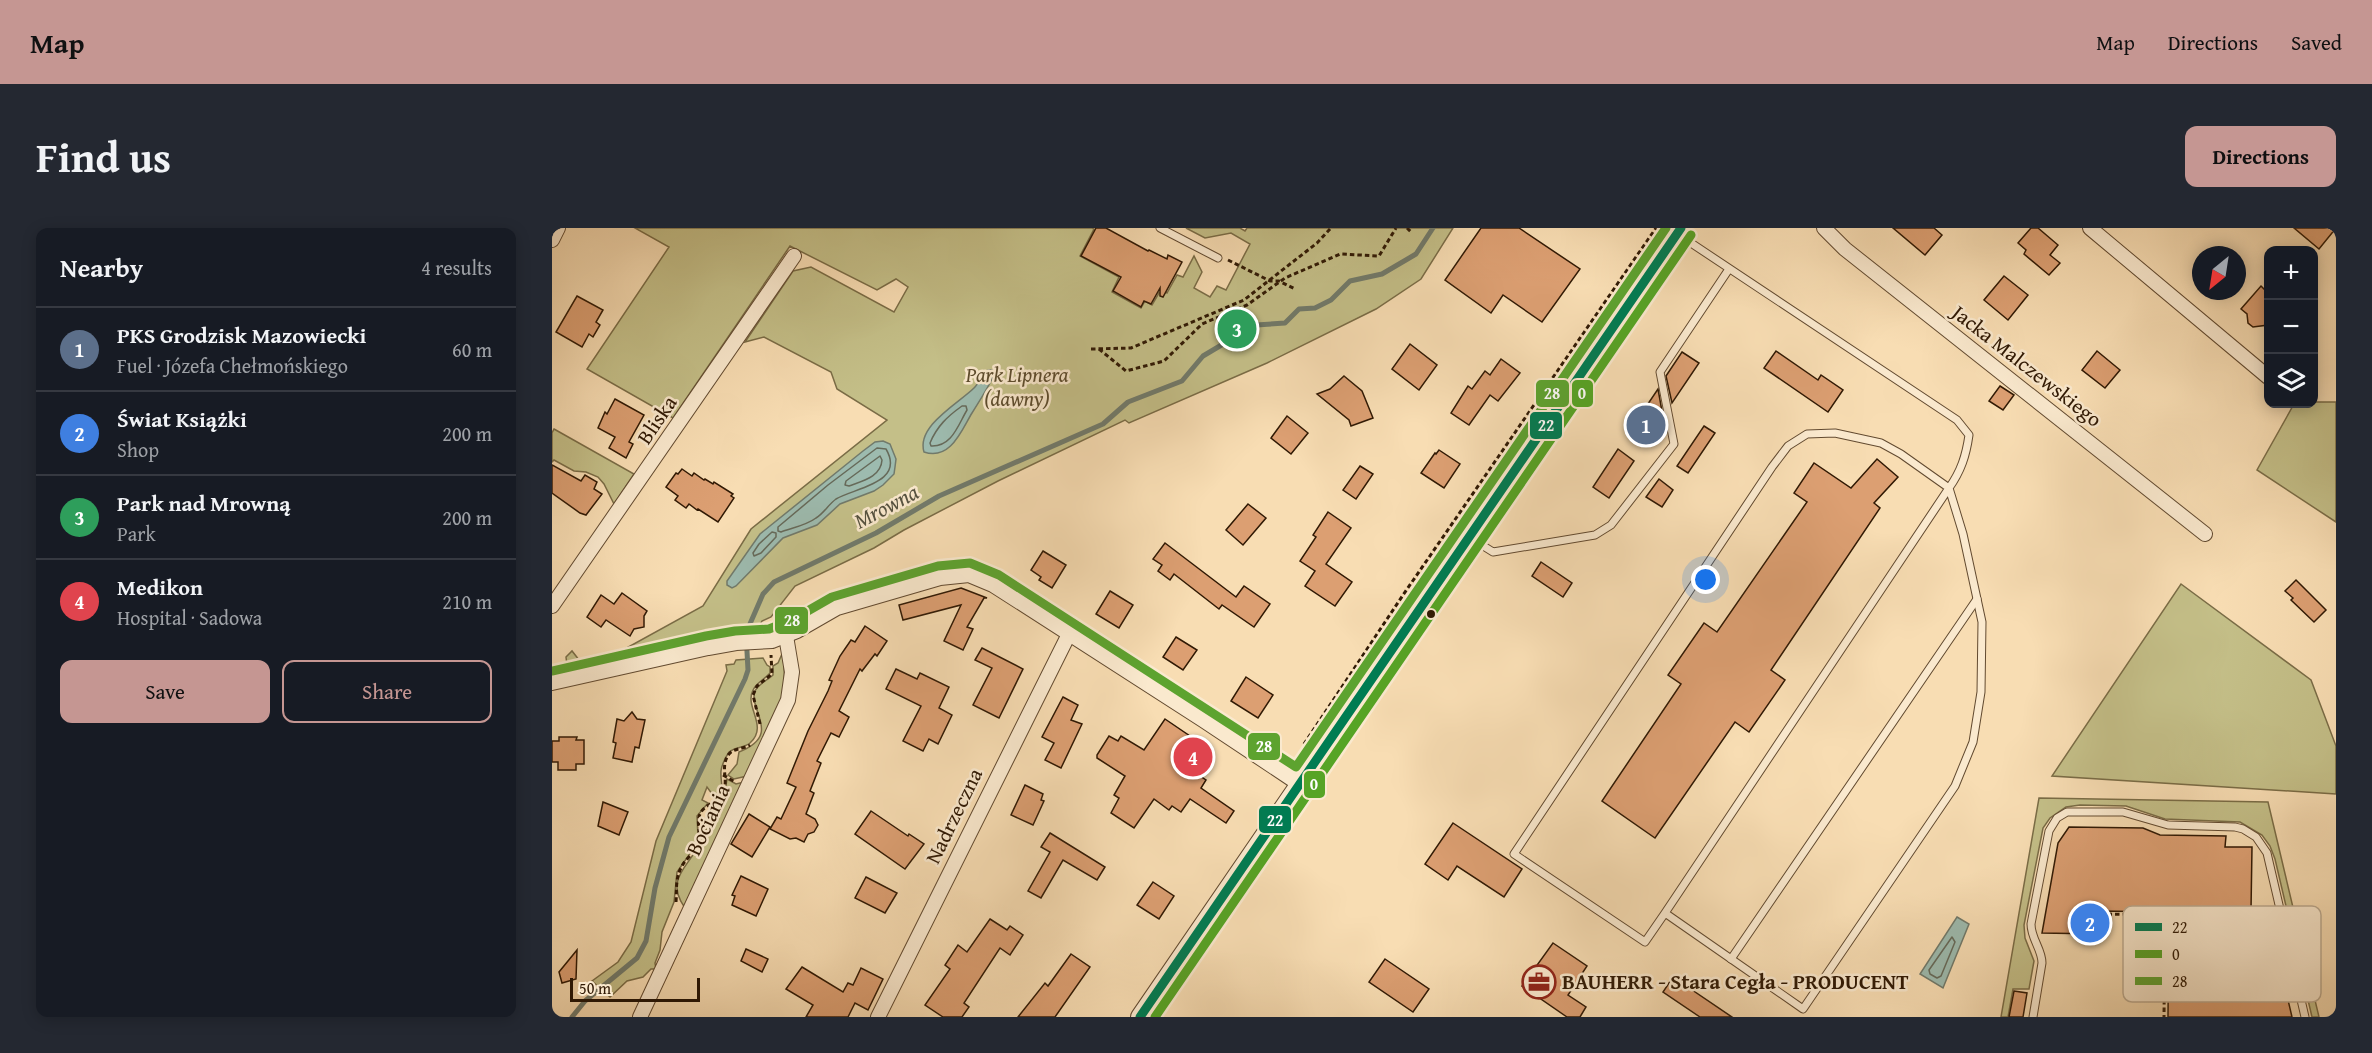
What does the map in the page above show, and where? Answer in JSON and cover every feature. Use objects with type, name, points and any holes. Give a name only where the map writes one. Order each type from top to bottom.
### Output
[{"type":"street","points":[[552,240],[558,228]]},
{"type":"street","name":"Jacka Malczewskiego","points":[[1824,228],[1845,249],[2205,534]]},
{"type":"street","points":[[2090,228],[2264,374]]},
{"type":"street","points":[[1140,1017],[1679,231]]},
{"type":"street","name":"Bliska","points":[[552,606],[794,256]]},
{"type":"street","points":[[552,683],[736,643],[772,641],[786,636],[837,608],[956,574],[969,575],[986,582],[1069,634],[1299,784]]},
{"type":"street","name":"Nadrzeczna","points":[[878,1017],[1069,634]]},
{"type":"street","name":"Bociania","points":[[640,1017],[788,700],[792,672],[786,636]]},
{"type":"lane","points":[[1160,228],[1218,258]]},
{"type":"lane","points":[[1665,913],[1803,1009],[1955,786],[1972,742],[1981,692],[1982,622],[1963,534],[1949,488],[1901,454],[1881,443],[1835,433],[1807,434],[1788,446],[1765,477],[1514,854],[1645,942],[1949,488],[1966,456],[1969,435],[1957,420],[1730,269],[1679,231]]},
{"type":"lane","points":[[1469,537],[1493,552],[1595,535],[1611,525],[1674,444],[1660,372],[1730,269]]},
{"type":"lane","points":[[1731,959],[1977,599]]},
{"type":"lane","points":[[2032,1017],[2042,956],[2032,936],[2031,924],[2049,831],[2057,818],[2067,812],[2115,811],[2168,825],[2235,827],[2250,832],[2267,853],[2279,906]]},
{"type":"lane","points":[[2302,1002],[2305,1017]]},
{"type":"path","points":[[1091,349],[1131,348],[1244,300],[1317,243],[1331,228]]},
{"type":"path","points":[[1099,349],[1126,371],[1164,361],[1202,324],[1247,305],[1279,281],[1340,254],[1379,256],[1396,228]]},
{"type":"path","points":[[1407,228],[1411,232]]},
{"type":"path","points":[[1303,745],[1408,586],[1656,228]]},
{"type":"path","points":[[1218,258],[1234,261],[1270,281],[1279,281],[1295,289]]},
{"type":"path","points":[[760,729],[753,695],[757,686],[772,674],[771,654]]},
{"type":"path","points":[[675,906],[678,874],[684,862],[696,849],[698,820],[701,811],[724,790],[723,773],[728,756],[735,750],[746,748],[754,741]]},
{"type":"path","points":[[699,829],[713,822],[717,809],[713,802]]},
{"type":"path","points":[[2100,914],[2123,914]]},
{"type":"path","points":[[2164,1002],[2164,1017]]},
{"type":"green space","name":"Park Lipnera (dawny)","points":[[635,228],[1092,228],[1094,229],[1080,256],[1119,277],[1112,292],[1141,308],[1145,301],[1152,305],[1159,293],[1154,291],[1156,287],[1167,293],[1177,275],[1183,277],[1194,256],[1202,272],[1194,288],[1210,297],[1217,286],[1226,290],[1250,244],[1231,233],[1205,238],[1186,228],[1240,228],[1245,231],[1247,228],[1453,228],[1421,279],[1376,309],[1267,363],[1129,423],[1125,420],[998,481],[874,548],[795,586],[771,617],[762,621],[757,630],[735,630],[603,661],[703,606],[751,529],[887,420],[837,389],[831,372],[764,337],[745,342],[793,271],[811,267],[894,312],[908,287],[896,279],[877,290],[790,246],[673,418],[587,369],[669,247]]},
{"type":"green space","points":[[2318,402],[2336,402],[2336,522],[2257,470],[2292,408],[2318,408]]},
{"type":"green space","points":[[554,429],[634,474],[614,504],[598,477],[586,472],[574,471],[554,460],[552,462]]},
{"type":"green space","points":[[2181,584],[2311,680],[2336,746],[2336,794],[2052,776]]},
{"type":"green space","points":[[572,651],[583,665],[603,661],[603,664],[552,675],[552,665],[567,665],[566,657]]},
{"type":"green space","points":[[782,654],[784,686],[781,702],[747,776],[734,779],[728,775],[737,764],[739,752],[752,745],[759,738],[762,730],[754,698],[755,691],[773,675],[773,666],[778,663]]},
{"type":"green space","points":[[763,658],[770,667],[770,673],[756,685],[751,696],[757,723],[755,737],[748,745],[729,752],[721,768],[721,789],[715,798],[707,787],[702,800],[708,803],[697,816],[696,845],[677,872],[674,902],[662,932],[660,950],[655,963],[656,969],[651,969],[643,977],[627,981],[610,997],[592,981],[618,962],[631,942],[656,841],[727,671],[726,665],[734,664],[736,660]]},
{"type":"green space","points":[[727,779],[736,784],[744,782],[685,908],[677,886],[679,876],[700,842],[702,831],[711,826],[718,816],[717,802],[725,792]]},
{"type":"green space","points":[[2039,798],[2268,802],[2293,906],[2286,906],[2270,846],[2262,835],[2240,822],[2165,819],[2126,806],[2080,805],[2066,807],[2050,818],[2043,828],[2024,925],[2025,938],[2034,961],[2029,989],[2013,989],[2008,1017],[2001,1017]]},
{"type":"green space","points":[[2308,1002],[2315,1002],[2319,1017],[2312,1017]]},
{"type":"water","points":[[988,370],[992,370],[994,375],[960,435],[941,452],[933,454],[924,452],[923,442],[932,424],[974,388]]},
{"type":"water","points":[[883,441],[890,444],[896,459],[894,474],[883,485],[874,491],[840,504],[817,525],[783,538],[736,586],[732,588],[727,585],[727,581],[760,534],[863,451],[875,442]]},
{"type":"water","points":[[1957,917],[1969,924],[1943,988],[1920,974]]},
{"type":"building","points":[[1096,228],[1106,228],[1148,251],[1167,259],[1168,255],[1182,262],[1163,297],[1160,296],[1160,288],[1151,304],[1144,301],[1141,307],[1113,291],[1121,277],[1081,256]]},
{"type":"building","points":[[1481,228],[1519,228],[1580,269],[1542,322],[1503,295],[1491,313],[1445,280]]},
{"type":"building","points":[[1893,228],[1934,228],[1942,235],[1925,255]]},
{"type":"building","points":[[2031,228],[2038,228],[2058,245],[2050,255],[2060,263],[2049,275],[2024,254],[2026,250],[2018,243]]},
{"type":"building","points":[[2294,228],[2336,228],[2319,249]]},
{"type":"building","points":[[2004,276],[2028,295],[2008,320],[1984,300]]},
{"type":"building","points":[[2261,286],[2264,289],[2264,326],[2253,327],[2248,323],[2247,314],[2241,309]]},
{"type":"building","points":[[577,296],[603,310],[596,322],[600,325],[593,337],[589,334],[582,347],[556,332]]},
{"type":"building","points":[[1410,344],[1437,365],[1419,390],[1392,369]]},
{"type":"building","points":[[1776,351],[1818,380],[1821,375],[1843,390],[1828,412],[1764,368]]},
{"type":"building","points":[[2097,351],[2120,370],[2105,388],[2082,370]]},
{"type":"building","points":[[1682,352],[1699,363],[1672,403],[1666,376]]},
{"type":"building","points":[[1501,359],[1520,373],[1498,401],[1490,395],[1469,425],[1451,413],[1468,386],[1472,389],[1485,371],[1490,375]]},
{"type":"building","points":[[1344,376],[1362,391],[1373,418],[1351,426],[1349,420],[1317,394],[1330,389]]},
{"type":"building","points":[[2000,386],[2014,395],[2003,410],[1989,401]]},
{"type":"building","points":[[1658,389],[1663,417],[1647,440],[1631,429]]},
{"type":"building","points":[[615,399],[644,415],[629,442],[633,444],[626,458],[609,448],[615,437],[598,428],[605,412],[607,414]]},
{"type":"building","points":[[1287,416],[1308,433],[1291,454],[1271,438]]},
{"type":"building","points":[[1704,426],[1715,433],[1688,473],[1677,466]]},
{"type":"building","points":[[1618,449],[1634,461],[1609,498],[1593,487]]},
{"type":"building","points":[[1439,450],[1460,464],[1444,488],[1421,473]]},
{"type":"building","points":[[1877,459],[1898,477],[1874,503],[1880,508],[1771,670],[1785,680],[1749,732],[1735,722],[1655,838],[1602,801],[1681,684],[1668,675],[1704,623],[1717,632],[1807,502],[1794,493],[1814,463],[1851,488]]},
{"type":"building","points":[[552,465],[581,481],[585,475],[597,482],[594,489],[602,494],[586,515],[552,493]]},
{"type":"building","points":[[1360,466],[1373,474],[1356,499],[1343,490]]},
{"type":"building","points":[[682,469],[692,476],[694,473],[704,480],[713,484],[714,482],[733,494],[731,496],[734,498],[718,522],[689,504],[686,508],[675,500],[678,496],[666,487],[676,473],[678,474]]},
{"type":"building","points":[[1659,479],[1673,490],[1662,507],[1646,497]]},
{"type":"building","points":[[1248,504],[1266,518],[1243,545],[1226,530]]},
{"type":"building","points":[[1328,512],[1351,528],[1326,564],[1352,582],[1335,606],[1305,586],[1315,571],[1300,561],[1316,537],[1313,535]]},
{"type":"building","points":[[1165,543],[1236,597],[1244,586],[1270,604],[1254,627],[1222,605],[1219,609],[1174,574],[1170,580],[1158,571],[1162,565],[1153,559]]},
{"type":"building","points":[[1043,551],[1066,565],[1052,588],[1039,580],[1041,577],[1031,570]]},
{"type":"building","points":[[1541,562],[1572,583],[1563,597],[1532,576]]},
{"type":"building","points":[[2296,580],[2326,610],[2314,622],[2285,591]]},
{"type":"building","points":[[961,588],[987,598],[984,598],[967,627],[973,629],[963,650],[944,641],[961,605],[903,620],[899,605]]},
{"type":"building","points":[[1110,591],[1133,605],[1119,628],[1096,614]]},
{"type":"building","points":[[622,593],[647,611],[644,616],[644,627],[634,629],[630,636],[606,620],[601,627],[587,617],[601,595],[614,604]]},
{"type":"building","points":[[865,626],[887,641],[877,656],[875,654],[862,671],[860,669],[839,711],[849,717],[839,737],[831,733],[817,761],[821,763],[810,791],[814,793],[806,814],[815,819],[818,825],[814,832],[808,834],[804,842],[796,838],[790,839],[770,829],[777,817],[781,819],[796,787],[787,783],[808,731],[828,691],[832,681],[829,680],[840,656],[851,640],[855,642]]},
{"type":"building","points":[[1176,637],[1197,650],[1183,670],[1163,657]]},
{"type":"building","points":[[982,648],[1023,669],[999,718],[973,705],[992,668],[975,660]]},
{"type":"building","points":[[896,669],[917,679],[920,673],[949,687],[939,708],[952,715],[938,744],[929,739],[923,751],[903,741],[921,706],[886,689]]},
{"type":"building","points":[[1246,677],[1273,695],[1258,718],[1231,701]]},
{"type":"building","points":[[1063,697],[1078,705],[1071,720],[1082,724],[1061,768],[1045,760],[1054,743],[1042,737]]},
{"type":"building","points":[[632,712],[637,719],[645,720],[639,748],[635,747],[632,762],[613,758],[616,743],[613,742],[617,719],[624,721]]},
{"type":"building","points":[[1165,719],[1212,751],[1197,774],[1206,780],[1201,788],[1234,811],[1226,823],[1190,799],[1181,812],[1172,806],[1169,810],[1154,799],[1134,828],[1111,813],[1119,798],[1114,795],[1125,776],[1097,758],[1097,755],[1109,736],[1118,741],[1121,736],[1144,750]]},
{"type":"building","points":[[559,737],[577,737],[576,740],[584,740],[584,764],[576,764],[576,770],[558,770],[558,762],[552,762],[552,741],[559,741]]},
{"type":"building","points":[[1025,785],[1043,794],[1041,800],[1044,801],[1033,825],[1011,815]]},
{"type":"building","points":[[603,802],[628,812],[619,835],[598,826]]},
{"type":"building","points":[[871,811],[924,844],[905,869],[855,834]]},
{"type":"building","points":[[749,814],[770,827],[752,857],[731,844]]},
{"type":"building","points":[[1453,823],[1522,869],[1504,897],[1457,866],[1448,880],[1425,864]]},
{"type":"building","points":[[2069,827],[2143,828],[2160,835],[2226,836],[2225,847],[2252,847],[2251,906],[2123,906],[2123,911],[2098,911],[2098,934],[2042,933],[2058,843]]},
{"type":"building","points":[[1050,833],[1105,867],[1097,880],[1063,860],[1041,898],[1028,891],[1050,852],[1041,847]]},
{"type":"building","points":[[741,876],[768,889],[756,916],[732,905],[735,896],[732,895]]},
{"type":"building","points":[[866,877],[897,893],[885,913],[855,898]]},
{"type":"building","points":[[1153,882],[1174,896],[1159,919],[1137,905]]},
{"type":"building","points":[[990,919],[1007,930],[1010,926],[1023,935],[1010,955],[1000,948],[964,1003],[969,1007],[962,1017],[943,1017],[925,1005],[950,969],[945,965],[958,945],[967,952]]},
{"type":"building","points":[[1553,943],[1587,966],[1568,995],[1586,1007],[1580,1017],[1567,1017],[1522,986]]},
{"type":"building","points":[[746,949],[768,959],[762,972],[741,961]]},
{"type":"building","points":[[577,950],[576,979],[562,983],[559,972]]},
{"type":"building","points":[[1071,954],[1090,967],[1055,1017],[1018,1017],[1045,983],[1048,986]]},
{"type":"building","points":[[1385,959],[1429,989],[1413,1012],[1369,982]]},
{"type":"building","points":[[802,967],[843,992],[848,983],[853,985],[861,968],[883,979],[868,1010],[855,1003],[848,1017],[806,1017],[813,1005],[786,989]]},
{"type":"building","points":[[1673,977],[1732,1017],[1700,1017],[1663,992]]},
{"type":"building","points":[[2014,991],[2027,993],[2023,1017],[2009,1017]]},
{"type":"building","points":[[2168,1002],[2288,1002],[2292,1017],[2168,1017]]},
{"type":"waterway","name":"Mrowna","points":[[572,1017],[585,1001],[637,958],[646,941],[655,888],[669,837],[745,679],[748,670],[746,633],[763,594],[774,582],[876,533],[939,496],[1103,424],[1128,402],[1182,381],[1203,356],[1250,328],[1256,325],[1285,323],[1299,309],[1315,308],[1331,300],[1350,281],[1382,274],[1416,254],[1433,228]]},
{"type":"transit line","name":"28","points":[[552,671],[706,636],[769,629],[792,620],[832,597],[938,566],[970,563],[999,575],[1296,767],[1666,228]]},
{"type":"transit line","name":"22","points":[[1140,1017],[1681,228]]},
{"type":"transit line","name":"0","points":[[1155,1017],[1691,235]]},
{"type":"place","name":"Park nad Mrowną","points":[[1237,329]]},
{"type":"place","name":"PKS Grodzisk Mazowiecki","points":[[1646,425]]},
{"type":"place","name":"Medikon","points":[[1193,757]]},
{"type":"place","name":"Świat Książki","points":[[2090,923]]},
{"type":"place","name":"BAUHERR - Stara Cegła - PRODUCENT","points":[[1539,982]]}]
